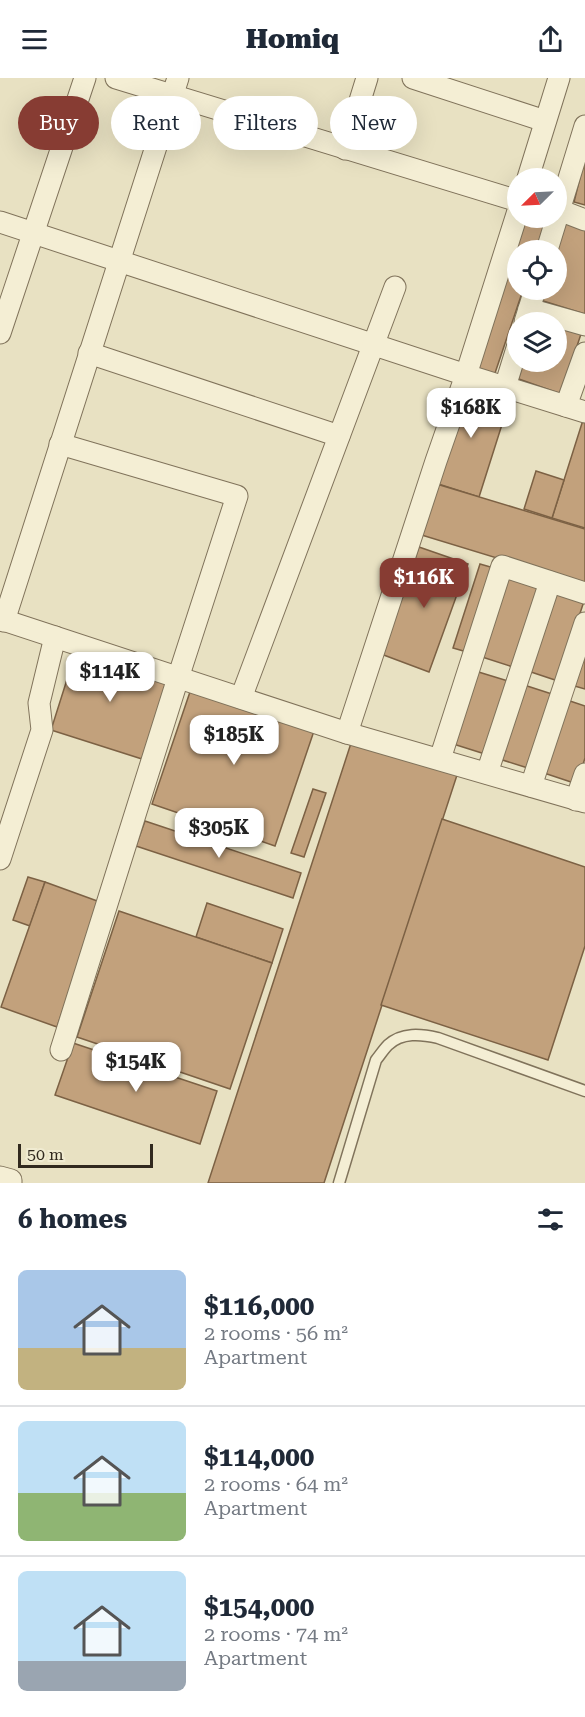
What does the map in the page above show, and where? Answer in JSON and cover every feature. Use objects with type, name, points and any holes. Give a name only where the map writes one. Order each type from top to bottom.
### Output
[{"type":"street","points":[[0,333],[85,78]]},
{"type":"street","points":[[116,78],[175,87],[330,144]]},
{"type":"street","points":[[361,96],[367,78]]},
{"type":"street","points":[[413,78],[546,121]]},
{"type":"street","points":[[531,168],[559,78]]},
{"type":"street","points":[[175,87],[2,620],[347,733],[580,801],[585,774]]},
{"type":"street","points":[[567,185],[584,132]]},
{"type":"street","points":[[348,150],[507,198]]},
{"type":"street","points":[[567,213],[585,220]]},
{"type":"street","points":[[0,222],[576,409],[585,353]]},
{"type":"street","points":[[347,733],[513,228]]},
{"type":"street","points":[[241,698],[395,287]]},
{"type":"street","points":[[529,307],[585,326]]},
{"type":"street","points":[[89,353],[339,436]]},
{"type":"street","points":[[505,387],[510,372]]},
{"type":"street","points":[[60,444],[237,496],[61,1050]]},
{"type":"street","points":[[440,759],[502,566],[585,593]]},
{"type":"street","points":[[487,773],[550,582]]},
{"type":"street","points":[[531,786],[585,623]]},
{"type":"street","points":[[0,856],[42,730],[39,703],[55,637]]},
{"type":"lane","points":[[339,1183],[376,1060],[388,1045],[403,1036],[423,1034],[438,1038],[585,1091]]},
{"type":"building","points":[[585,157],[585,205],[574,202]]},
{"type":"building","points":[[567,223],[585,229],[585,314],[540,300],[567,300],[567,240],[558,240],[562,228],[567,228]]},
{"type":"building","points":[[515,228],[544,228],[539,240],[510,240]]},
{"type":"building","points":[[507,250],[507,300],[520,300],[516,312],[507,312],[507,337],[493,379],[465,370]]},
{"type":"building","points":[[567,326],[582,331],[561,394],[516,378],[518,372],[567,372]]},
{"type":"building","points":[[463,381],[511,396],[479,497],[432,482]]},
{"type":"building","points":[[583,420],[585,420],[585,528],[552,518]]},
{"type":"building","points":[[536,471],[564,480],[552,518],[524,509]]},
{"type":"building","points":[[430,482],[585,529],[585,585],[415,533]]},
{"type":"building","points":[[419,547],[468,564],[429,672],[381,654]]},
{"type":"building","points":[[480,564],[494,568],[467,652],[453,648]]},
{"type":"building","points":[[506,571],[543,582],[516,668],[479,656]]},
{"type":"building","points":[[552,587],[585,598],[558,681],[525,670]]},
{"type":"building","points":[[585,644],[585,689],[571,685]]},
{"type":"building","points":[[77,648],[168,677],[142,759],[51,730]]},
{"type":"building","points":[[472,670],[508,681],[485,754],[450,743]]},
{"type":"building","points":[[521,684],[555,695],[531,769],[496,758]]},
{"type":"building","points":[[192,686],[315,728],[275,846],[152,804]]},
{"type":"building","points":[[567,700],[585,706],[585,758],[577,784],[544,773]]},
{"type":"building","points":[[354,734],[459,769],[324,1183],[208,1183]]},
{"type":"building","points":[[313,789],[326,793],[304,857],[291,853]]},
{"type":"building","points":[[442,819],[585,867],[585,946],[548,1060],[381,1005]]},
{"type":"building","points":[[145,821],[301,873],[293,898],[136,846]]},
{"type":"building","points":[[28,877],[45,882],[30,926],[13,920]]},
{"type":"building","points":[[45,882],[100,902],[57,1027],[1,1007]]},
{"type":"building","points":[[207,903],[283,929],[272,963],[196,937]]},
{"type":"building","points":[[119,911],[272,963],[230,1089],[77,1037]]},
{"type":"building","points":[[73,1043],[217,1091],[200,1144],[55,1095]]}]
